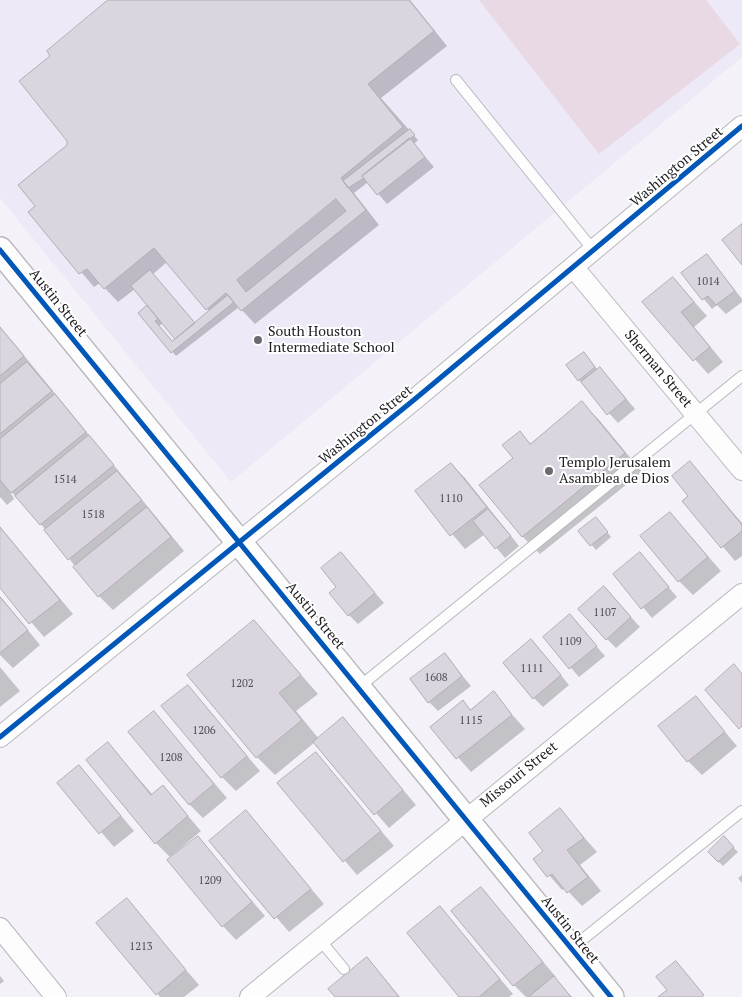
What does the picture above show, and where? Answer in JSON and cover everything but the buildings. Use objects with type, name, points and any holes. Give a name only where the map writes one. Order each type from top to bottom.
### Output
[{"type":"street","name":"Washington Street","points":[[0,737],[240,543],[594,252],[742,126]]},
{"type":"street","name":"Austin Street","points":[[3,260],[359,687],[611,997]]},
{"type":"street","name":"Sherman Street","points":[[574,268],[742,470]]},
{"type":"street","name":"Missouri Street","points":[[250,997],[742,594]]},
{"type":"street","points":[[0,928],[56,997]]},
{"type":"lane","points":[[456,80],[594,252]]},
{"type":"lane","points":[[359,687],[742,376]]},
{"type":"lane","points":[[571,949],[742,811]]},
{"type":"lane","points":[[320,940],[344,969]]},
{"type":"shaded area","name":"South Houston Intermediate School","points":[[0,0],[742,0],[742,57],[231,482],[0,198]]},
{"type":"shaded area","points":[[479,0],[706,0],[740,44],[599,154]]},
{"type":"cycle path","points":[[0,737],[415,399],[742,126]]},
{"type":"cycle path","points":[[0,250],[611,997]]},
{"type":"place","name":"South Houston Intermediate School","points":[[258,340]]},
{"type":"place","name":"Templo Jerusalem Asamblea de Dios","points":[[549,471]]}]
